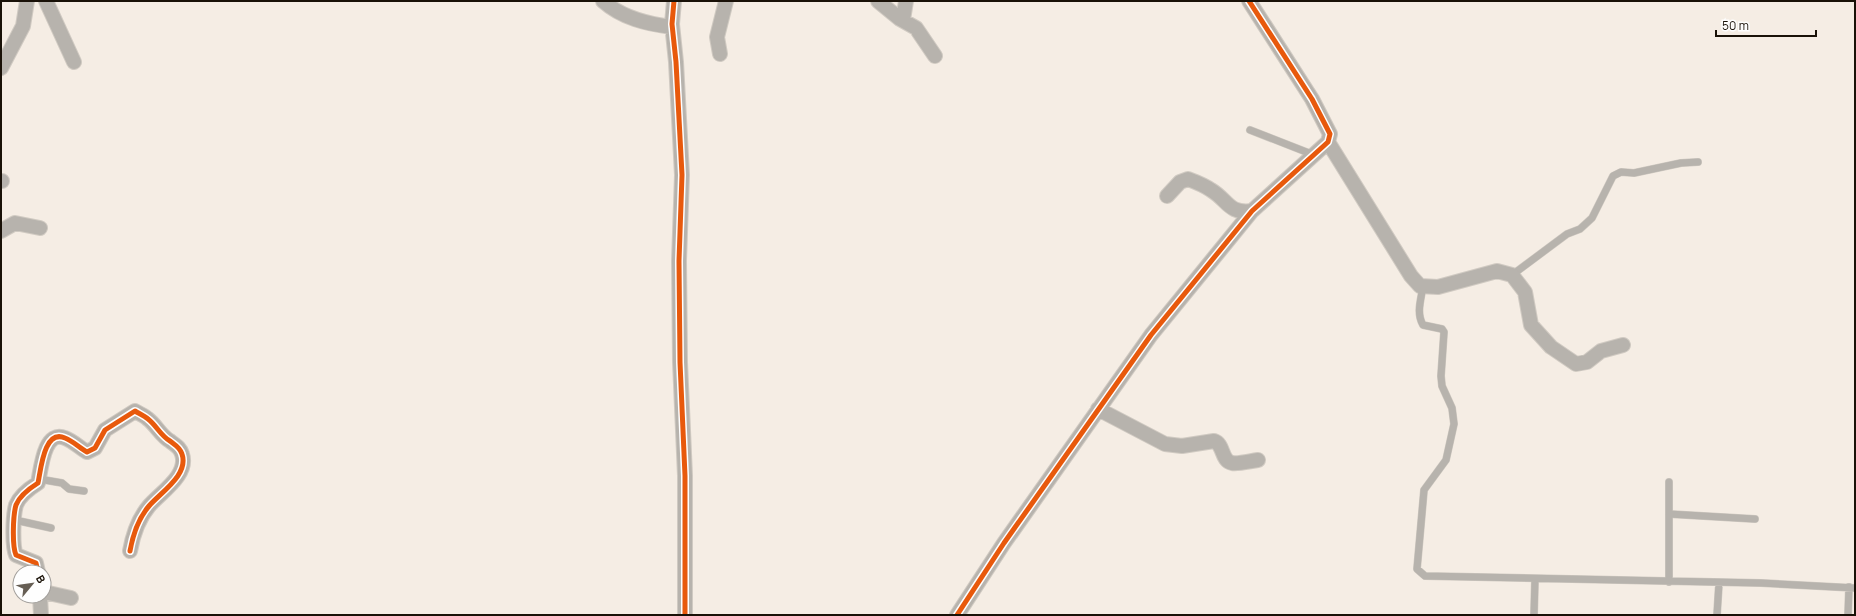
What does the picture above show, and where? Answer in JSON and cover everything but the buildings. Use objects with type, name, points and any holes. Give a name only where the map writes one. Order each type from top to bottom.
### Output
[{"type":"street","points":[[1,68],[23,26],[27,1]]},
{"type":"street","points":[[46,1],[74,62]]},
{"type":"street","points":[[603,1],[612,8],[635,19],[672,27]]},
{"type":"street","points":[[674,1],[672,27],[682,175],[679,269],[680,362],[686,476],[685,615]]},
{"type":"street","points":[[720,54],[717,37],[726,1]]},
{"type":"street","points":[[878,1],[916,28],[935,56]]},
{"type":"street","points":[[903,20],[906,1]]},
{"type":"street","points":[[957,615],[1098,409],[1151,335],[1252,211],[1298,167],[1328,142],[1330,134],[1327,126],[1249,1]]},
{"type":"street","points":[[1328,142],[1411,276],[1420,286],[1438,287],[1497,272],[1512,275],[1525,292],[1530,325],[1551,347],[1576,364],[1587,362],[1601,351],[1623,345]]},
{"type":"street","points":[[1167,196],[1180,182],[1188,178],[1212,190],[1230,208],[1241,212],[1252,211]]},
{"type":"street","points":[[1,231],[15,224],[40,228]]},
{"type":"street","points":[[1098,409],[1165,444],[1182,446],[1214,441],[1219,444],[1227,460],[1232,463],[1258,460]]},
{"type":"street","points":[[36,564],[16,555],[14,551],[14,520],[16,505],[25,492],[38,482],[46,448],[51,439],[55,436],[65,438],[87,452],[95,448],[105,430],[135,411],[148,418],[169,441],[177,445],[182,453],[184,463],[182,470],[171,484],[149,506],[139,522],[133,534],[130,550]]},
{"type":"street","points":[[52,594],[71,598]]},
{"type":"street","points":[[40,604],[41,615]]},
{"type":"lane","points":[[1250,130],[1314,155]]},
{"type":"lane","points":[[1512,275],[1566,234],[1580,229],[1592,218],[1613,176],[1622,172],[1634,173],[1681,163],[1698,162]]},
{"type":"lane","points":[[1423,286],[1419,310],[1420,320],[1423,325],[1442,329],[1444,332],[1441,376],[1442,386],[1452,408],[1454,424],[1446,460],[1424,490],[1417,569],[1425,576],[1852,587],[1848,615]]},
{"type":"lane","points":[[39,479],[62,483],[69,489],[84,491]]},
{"type":"lane","points":[[1669,482],[1669,582]]},
{"type":"lane","points":[[1669,514],[1755,519]]},
{"type":"lane","points":[[14,520],[51,528]]},
{"type":"lane","points":[[1534,615],[1535,579]]},
{"type":"lane","points":[[1717,615],[1719,583]]},
{"type":"cycle path","points":[[674,1],[672,24],[676,62],[682,175],[679,261],[680,362],[685,476],[685,615]]},
{"type":"cycle path","points":[[957,615],[1004,543],[1151,335],[1252,211],[1328,142],[1330,134],[1312,99],[1249,1]]},
{"type":"cycle path","points":[[36,564],[16,555],[13,538],[14,516],[16,505],[20,498],[38,483],[42,460],[48,445],[52,439],[58,437],[65,438],[87,452],[95,448],[105,430],[135,411],[147,418],[164,436],[179,448],[182,454],[183,462],[178,476],[173,483],[149,506],[139,521],[134,533],[130,551]]}]
